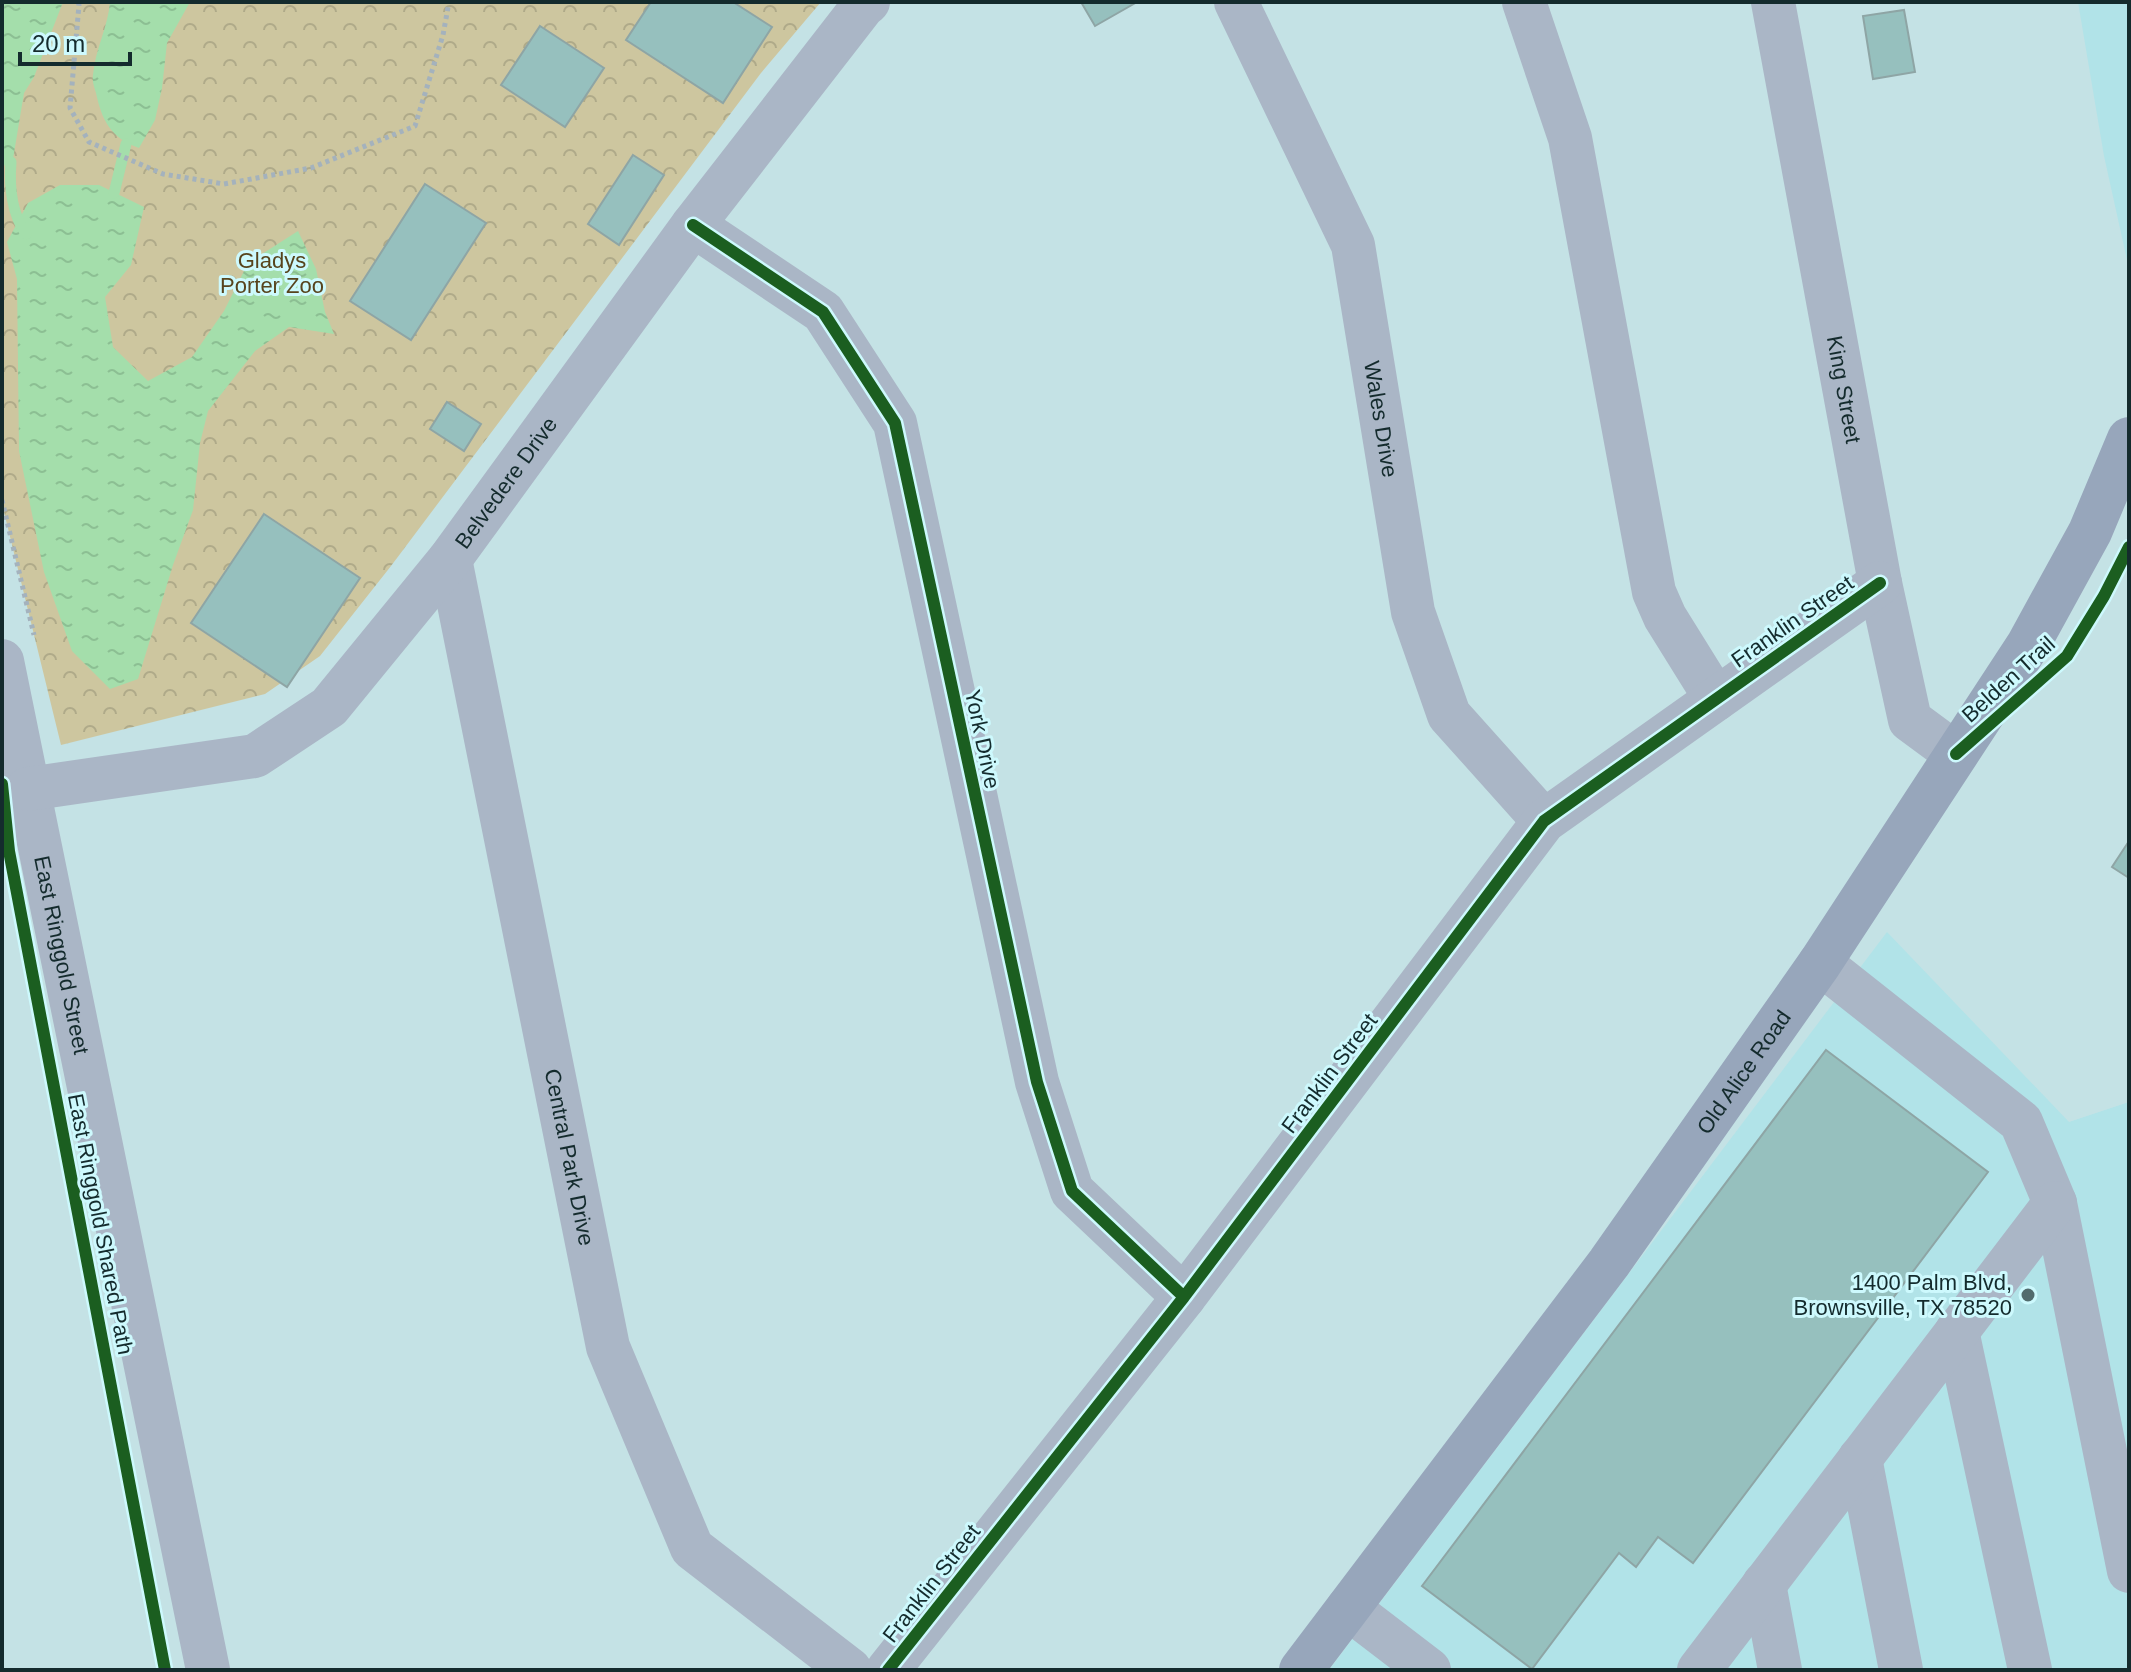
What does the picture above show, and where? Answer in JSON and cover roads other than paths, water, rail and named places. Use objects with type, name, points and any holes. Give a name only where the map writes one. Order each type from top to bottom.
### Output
[{"type":"main road","name":"Old Alice Road","points":[[1301,1670],[1609,1263],[1820,963],[2035,632],[2090,532],[2129,439]]},
{"type":"street","name":"Belvedere Drive","points":[[28,789],[255,756],[329,707],[450,559],[693,225],[868,2]]},
{"type":"street","name":"Wales Drive","points":[[1236,2],[1353,245],[1413,612],[1449,715],[1544,821]]},
{"type":"street","points":[[1524,2],[1570,138],[1654,592],[1665,617],[1716,699]]},
{"type":"street","name":"King Street","points":[[1773,2],[1880,583],[1910,720],[1956,754]]},
{"type":"street","name":"York Drive","points":[[693,225],[823,312],[895,423],[1037,1082],[1072,1191],[1184,1297]]},
{"type":"street","name":"Central Park Drive","points":[[450,559],[608,1347],[692,1548],[850,1670]]},
{"type":"street","name":"Franklin Street","points":[[888,1670],[1184,1297],[1544,821],[1880,583]]},
{"type":"street","name":"East Ringgold Street","points":[[2,661],[208,1670]]},
{"type":"street","points":[[1820,963],[2021,1122],[2055,1203],[2129,1571]]},
{"type":"street","points":[[1699,1670],[2055,1203]]},
{"type":"street","points":[[1957,1331],[2030,1670]]},
{"type":"street","points":[[1860,1458],[1901,1670]]},
{"type":"street","points":[[1764,1584],[1780,1670]]},
{"type":"street","points":[[1348,1608],[1429,1670]]},
{"type":"water","points":[[2,2],[63,2],[34,77],[24,93],[10,177],[2,160]]},
{"type":"water","points":[[110,2],[190,2],[167,43],[155,120],[139,148],[121,139],[109,127],[93,84],[94,66]]},
{"type":"water","points":[[60,185],[99,185],[144,207],[131,265],[105,297],[113,347],[148,381],[192,357],[224,311],[248,263],[298,231],[316,269],[325,312],[334,334],[289,327],[255,351],[208,411],[200,443],[193,510],[138,679],[110,689],[72,651],[44,572],[19,451],[17,279],[7,242],[28,203]]},
{"type":"waterway","points":[[114,193],[126,144]]},
{"type":"waterway","points":[[11,162],[12,200],[26,234]]},
{"type":"place","name":"1400 Palm Blvd, Brownsville, TX 78520","points":[[2028,1295]]},
{"type":"park label","name":"Gladys Porter Zoo","points":[[272,272]]}]
